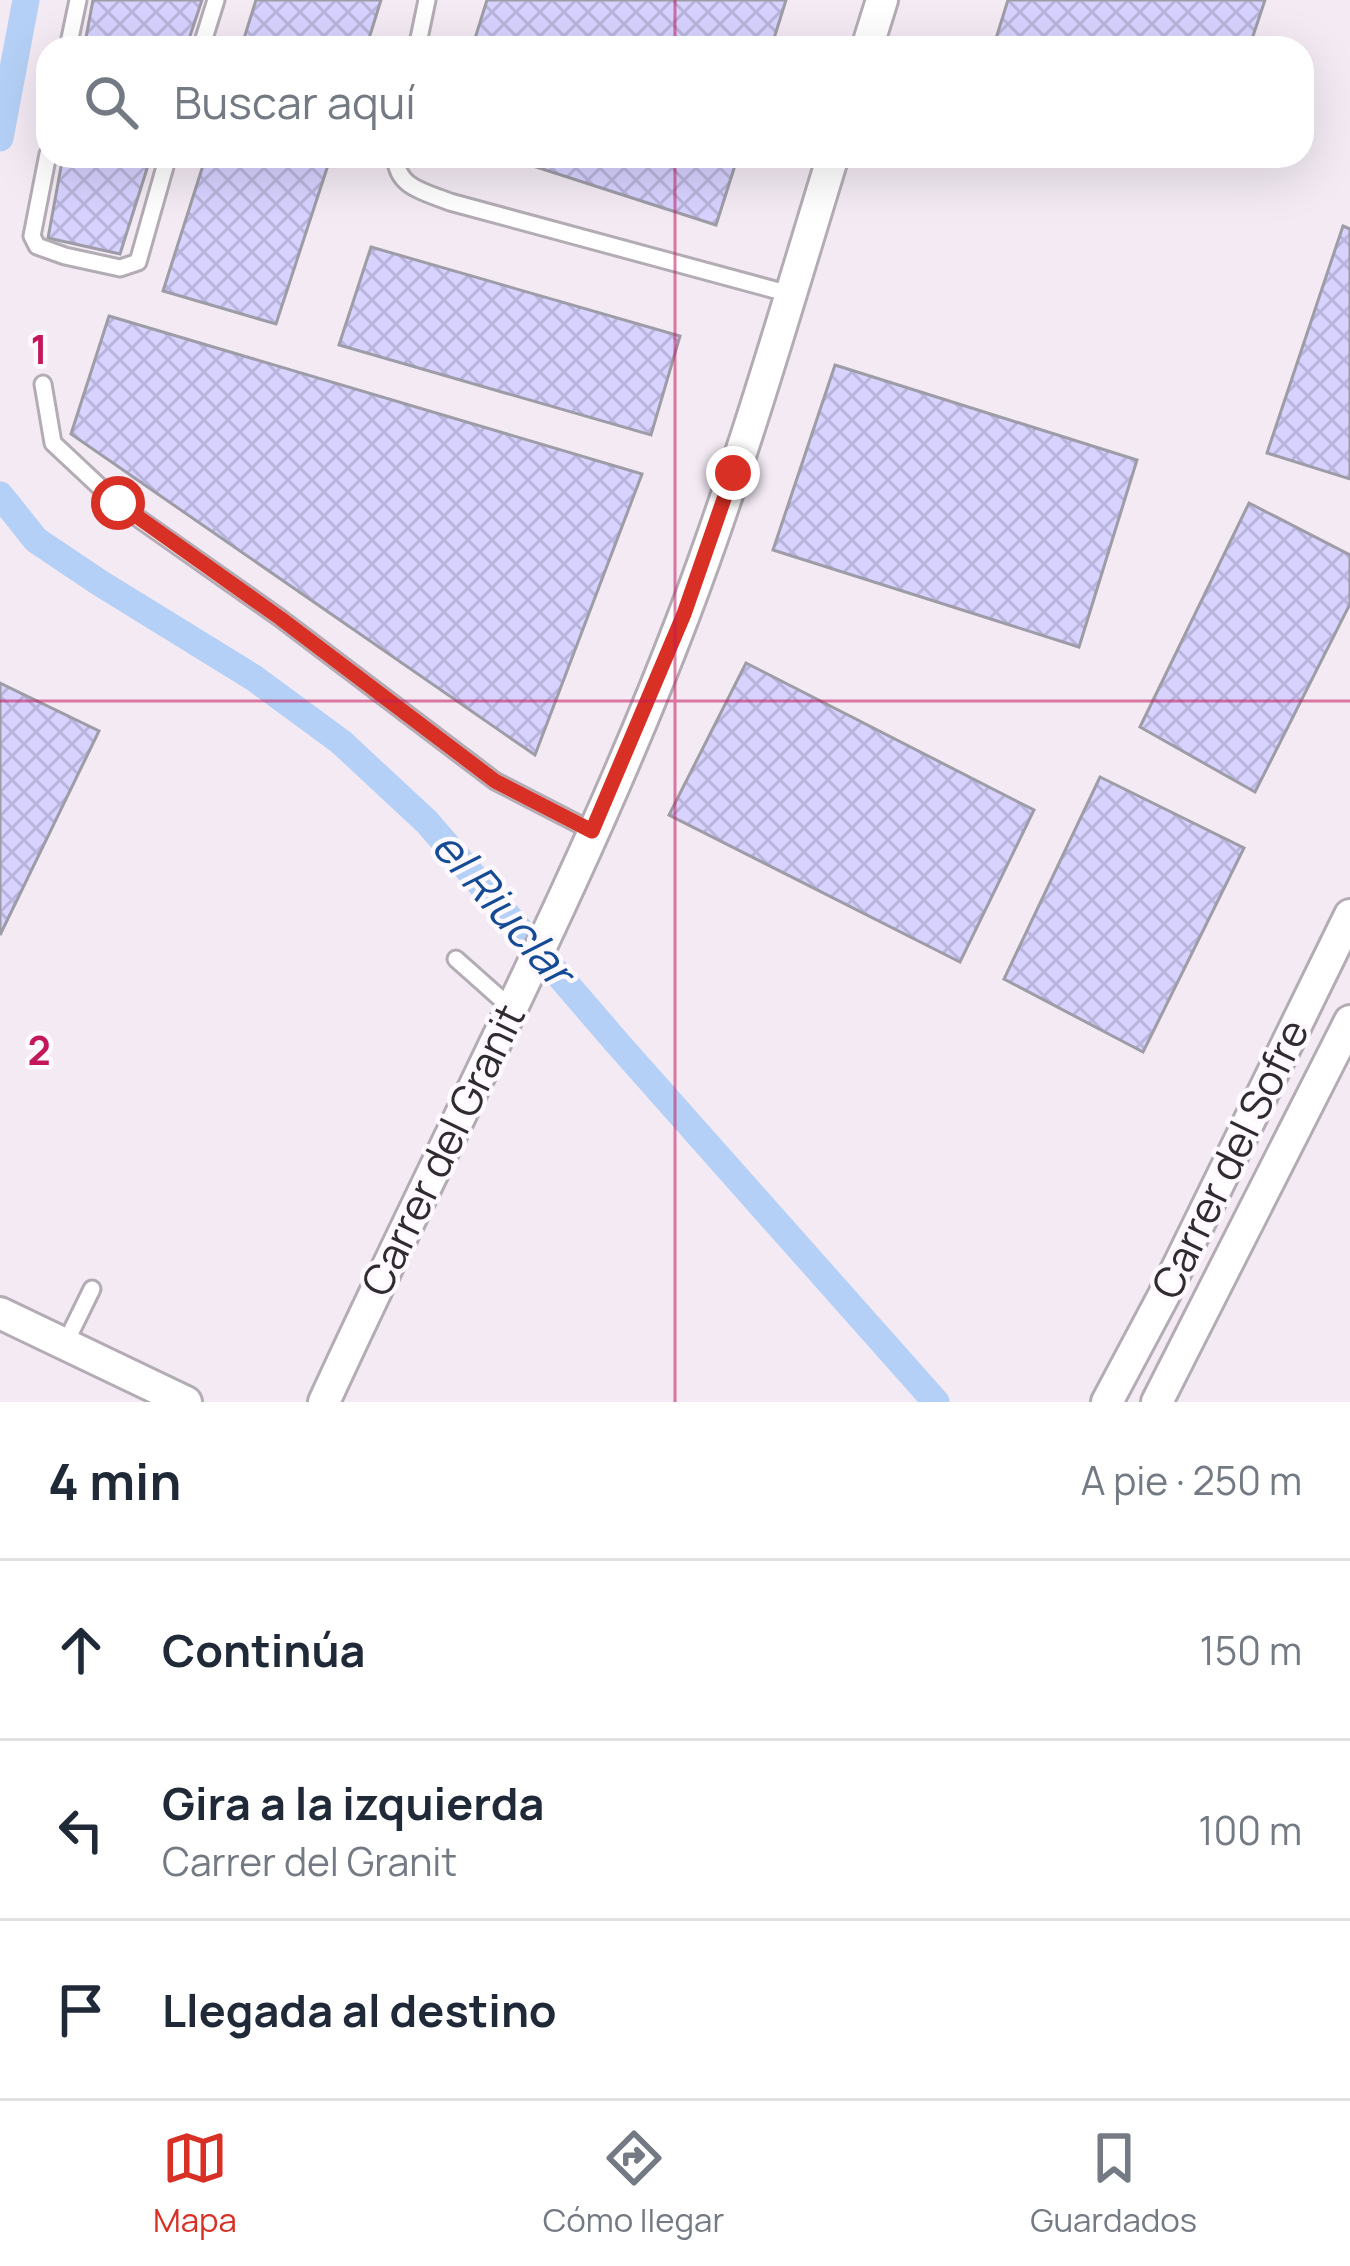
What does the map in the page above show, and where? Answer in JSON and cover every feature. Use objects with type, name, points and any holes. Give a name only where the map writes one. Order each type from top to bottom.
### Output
[{"type":"street","points":[[871,36],[882,0]]},
{"type":"street","name":"Carrer del Granit","points":[[324,1402],[556,914],[684,614],[829,168]]},
{"type":"street","name":"Carrer del Sofre","points":[[1107,1402],[1350,915]]},
{"type":"street","name":"Carrer del Sofre","points":[[1157,1402],[1350,1021]]},
{"type":"street","points":[[0,1313],[186,1402]]},
{"type":"lane","points":[[70,36],[77,0]]},
{"type":"lane","points":[[205,36],[216,0]]},
{"type":"lane","points":[[420,36],[427,0]]},
{"type":"lane","points":[[45,168],[32,236],[37,246],[120,268],[138,262],[165,168]]},
{"type":"lane","points":[[396,168],[406,184],[450,202],[790,294]]},
{"type":"lane","points":[[43,384],[53,443],[118,503],[495,781],[592,831]]},
{"type":"lane","points":[[456,959],[515,1000]]},
{"type":"lane","points":[[65,1344],[92,1289]]},
{"type":"building","points":[[93,0],[202,0],[190,36],[86,36]]},
{"type":"building","points":[[256,0],[381,0],[370,36],[245,36]]},
{"type":"building","points":[[487,0],[786,0],[775,36],[476,36]]},
{"type":"building","points":[[1008,0],[1265,0],[1253,36],[997,36]]},
{"type":"building","points":[[61,168],[147,168],[120,254],[48,238]]},
{"type":"building","points":[[202,168],[327,168],[276,324],[163,291]]},
{"type":"building","points":[[539,168],[734,168],[716,225]]},
{"type":"building","points":[[1343,226],[1350,229],[1350,479],[1267,453]]},
{"type":"building","points":[[371,247],[680,336],[651,435],[339,345]]},
{"type":"building","points":[[109,316],[642,474],[535,755],[71,434]]},
{"type":"building","points":[[835,365],[1137,460],[1079,647],[773,550]]},
{"type":"building","points":[[1249,503],[1350,555],[1350,604],[1255,792],[1140,727]]},
{"type":"building","points":[[746,663],[1034,810],[960,962],[669,815]]},
{"type":"building","points":[[0,683],[99,731],[0,935]]},
{"type":"building","points":[[1100,777],[1244,848],[1143,1052],[1004,979]]},
{"type":"waterway","name":"el Riuclar","points":[[0,138],[26,0]]},
{"type":"waterway","name":"el Riuclar","points":[[0,495],[36,540],[254,678],[341,742],[427,822],[936,1402]]},
{"type":"route","points":[[118,503],[495,781],[592,831],[684,614],[733,473]]}]
